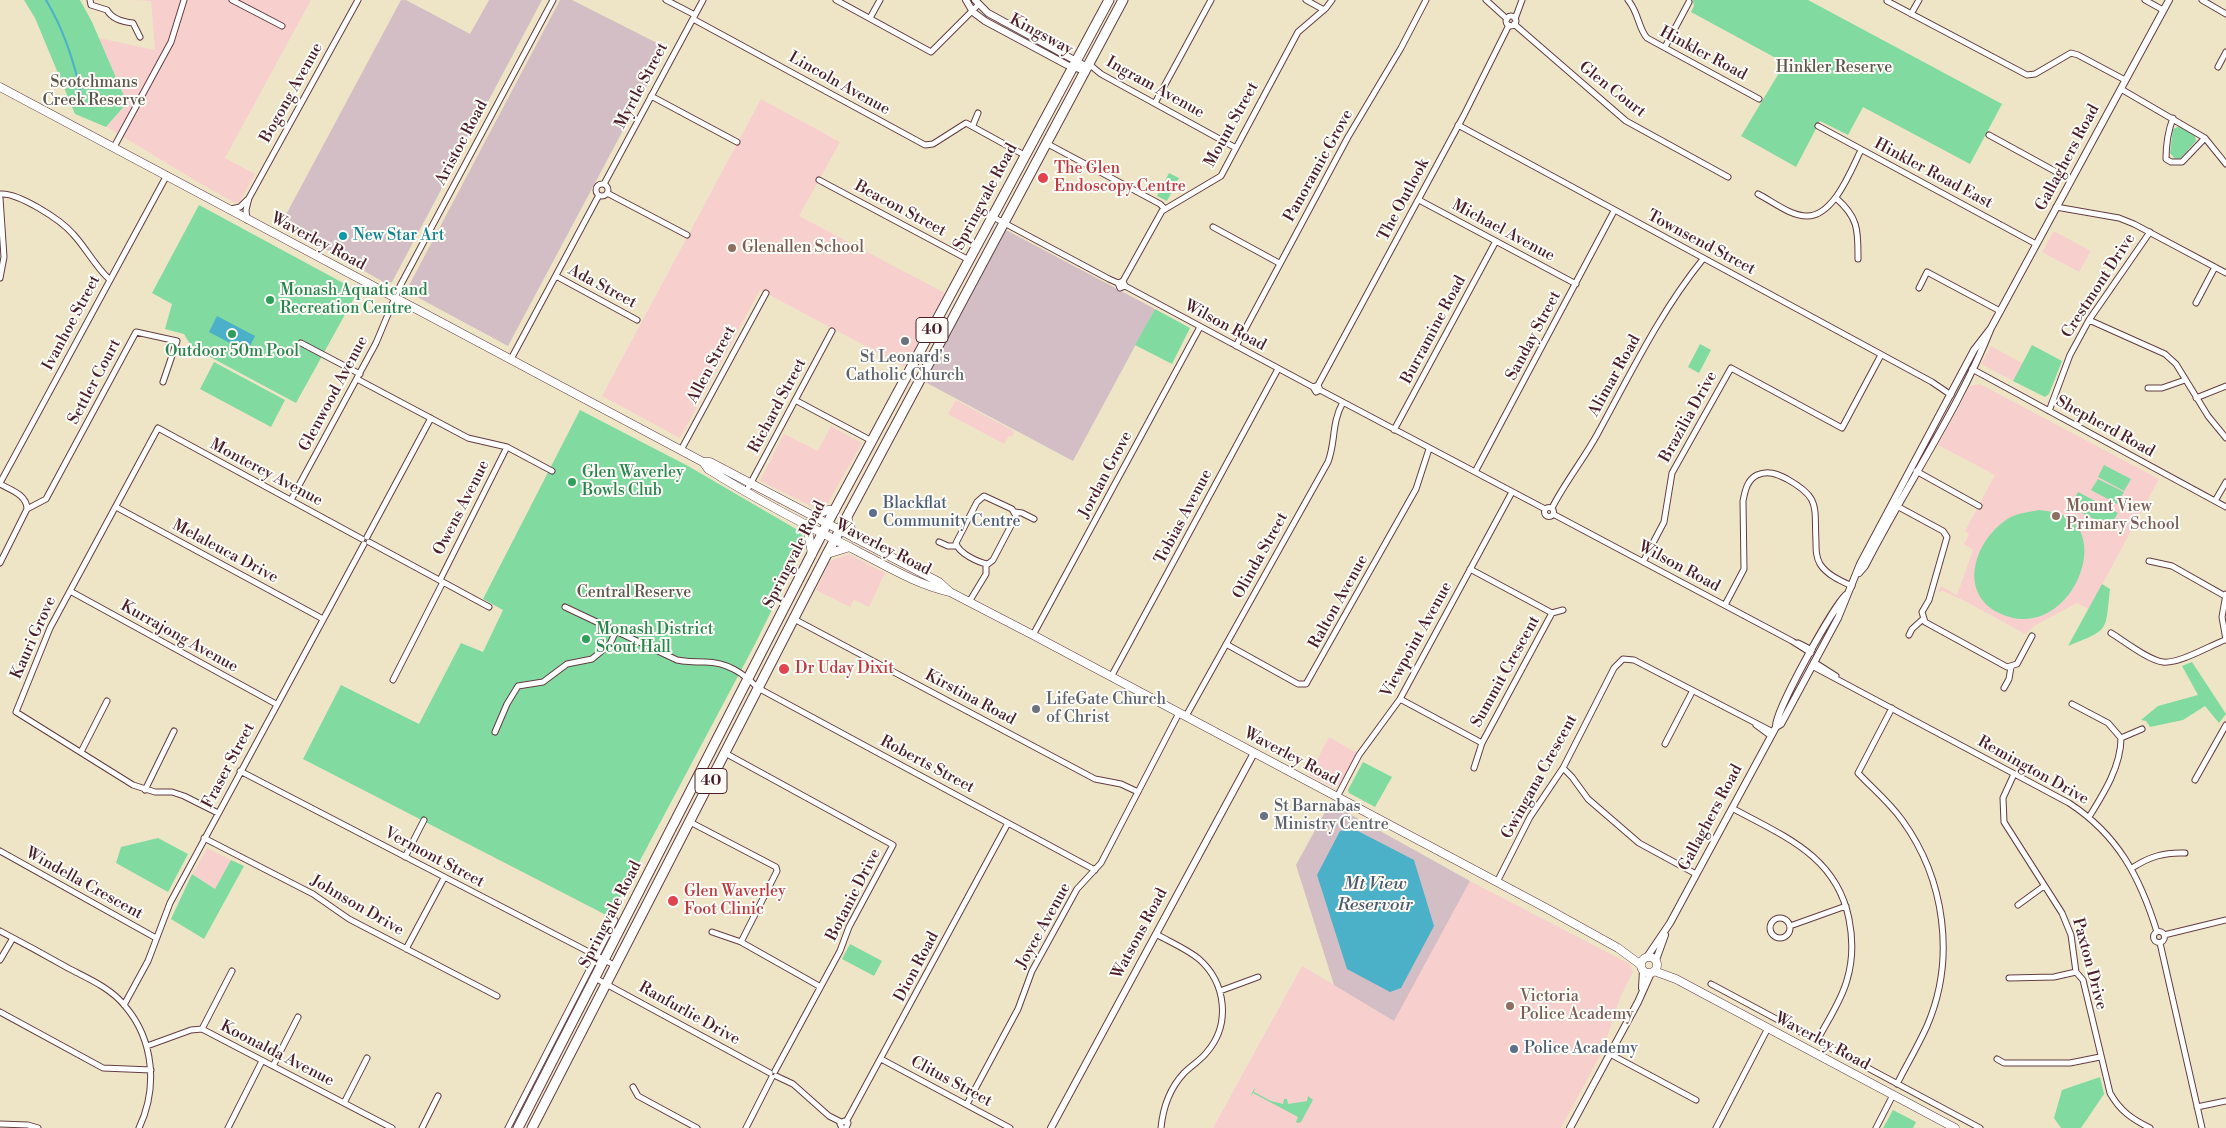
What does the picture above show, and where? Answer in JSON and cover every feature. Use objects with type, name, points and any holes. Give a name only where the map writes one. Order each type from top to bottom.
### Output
[{"type":"highway","name":"Springvale Road","points":[[518,1128],[595,978],[600,958],[749,679],[827,524],[1109,0]]},
{"type":"highway","name":"Springvale Road","points":[[532,1128],[827,554],[1123,0]]},
{"type":"highway","points":[[895,400],[907,403]]},
{"type":"main road","name":"Waverley Road","points":[[0,87],[681,450],[703,462],[708,469],[746,492],[823,533],[934,589],[950,592]]},
{"type":"main road","name":"Waverley Road","points":[[703,462],[710,462],[939,582],[950,592],[1182,714],[1497,882],[1650,967],[1676,979],[1955,1128]]},
{"type":"main road","points":[[812,516],[816,513],[835,510]]},
{"type":"main road","points":[[847,517],[854,538]]},
{"type":"main road","points":[[807,524],[811,538],[812,554]]},
{"type":"main road","points":[[827,554],[850,547]]},
{"type":"main road","name":"Waverley Road","points":[[1618,948],[1646,957],[1650,967]]},
{"type":"street","points":[[90,0],[92,6],[107,10],[110,15],[123,22],[133,23],[140,36]]},
{"type":"street","points":[[114,147],[171,42],[184,0]]},
{"type":"street","points":[[232,0],[282,26]]},
{"type":"street","name":"Bogong Avenue","points":[[247,220],[246,210],[249,198],[358,0]]},
{"type":"street","name":"Aristoc Road","points":[[395,298],[553,0]]},
{"type":"street","name":"Lincoln Avenue","points":[[666,0],[925,145],[933,144],[965,124],[973,125]]},
{"type":"street","name":"Myrtle Street","points":[[604,184],[704,0]]},
{"type":"street","points":[[836,0],[931,52],[972,10],[976,2]]},
{"type":"street","points":[[870,18],[880,0]]},
{"type":"street","name":"Kingsway","points":[[966,0],[972,10],[991,24],[1074,64],[1087,67]]},
{"type":"street","points":[[1156,103],[1211,0]]},
{"type":"street","points":[[1306,0],[1324,10]]},
{"type":"street","name":"Mount Street","points":[[1164,209],[1218,178],[1298,32],[1324,10],[1332,0]]},
{"type":"street","name":"Panoramic Grove","points":[[1236,346],[1348,137],[1401,48],[1426,0]]},
{"type":"street","name":"Glen Court","points":[[1486,0],[1626,121],[1728,177]]},
{"type":"street","name":"Hinkler Road","points":[[1628,0],[1635,9],[1643,34],[1760,99]]},
{"type":"street","points":[[1911,14],[1919,0]]},
{"type":"street","points":[[2145,0],[2163,10]]},
{"type":"street","name":"Gallaghers Road","points":[[1773,732],[1775,721],[1806,661],[1814,653],[1858,574],[1865,566],[1895,505],[1969,367],[2169,0]]},
{"type":"street","points":[[2202,0],[2226,14]]},
{"type":"street","points":[[1887,1],[2027,75],[2035,74],[2070,53],[2078,55],[2125,80]]},
{"type":"street","name":"Kingsway","points":[[976,2],[988,13],[1074,64]]},
{"type":"street","name":"The Outlook","points":[[1317,387],[1419,200],[1520,2]]},
{"type":"street","points":[[1665,47],[1689,2]]},
{"type":"street","points":[[2218,67],[2226,52]]},
{"type":"street","name":"Ingram Avenue","points":[[1087,67],[1236,148]]},
{"type":"street","points":[[2121,89],[2205,138],[2226,164]]},
{"type":"street","points":[[651,96],[737,142]]},
{"type":"street","points":[[978,114],[973,125],[985,134],[1026,156]]},
{"type":"street","points":[[2173,118],[2168,130],[2166,154],[2166,158],[2171,162],[2182,162],[2205,138]]},
{"type":"street","name":"Townsend Street","points":[[1458,125],[1951,393]]},
{"type":"street","name":"Hinkler Road East","points":[[1818,126],[2036,244]]},
{"type":"street","points":[[1988,135],[2071,180]]},
{"type":"street","points":[[1046,143],[1160,204],[1164,209],[1122,283]]},
{"type":"street","points":[[1758,194],[1794,213],[1808,216],[1823,211],[1836,198],[1861,150]]},
{"type":"street","name":"Ivanhoe Street","points":[[0,483],[167,175]]},
{"type":"street","name":"Beacon Street","points":[[819,180],[969,260]]},
{"type":"street","points":[[599,195],[596,192],[596,187],[604,184],[608,189],[607,194]]},
{"type":"street","points":[[599,195],[607,194],[686,235]]},
{"type":"street","points":[[0,278],[4,257],[0,196],[14,195],[52,217],[71,231],[100,271],[109,279]]},
{"type":"street","points":[[511,359],[599,195]]},
{"type":"street","points":[[229,210],[240,207],[249,198]]},
{"type":"street","points":[[1836,198],[1850,210],[1858,233],[1858,259]]},
{"type":"street","name":"Michael Avenue","points":[[1419,200],[1576,284]]},
{"type":"street","points":[[2056,207],[2119,218],[2150,232],[2226,273]]},
{"type":"street","name":"Sanday Street","points":[[1475,472],[1614,211]]},
{"type":"street","name":"Wilson Road","points":[[992,217],[1122,283],[1278,369],[1317,387],[1545,510],[1552,511],[1814,653]]},
{"type":"street","points":[[1213,227],[1279,263]]},
{"type":"street","name":"Crestmont Drive","points":[[2049,411],[2070,355],[2089,320],[2150,232]]},
{"type":"street","name":"Burramine Road","points":[[1394,430],[1496,241]]},
{"type":"street","name":"Alimar Road","points":[[1552,511],[1570,476],[1597,435],[1666,310],[1703,259]]},
{"type":"street","points":[[2196,303],[2215,268]]},
{"type":"street","points":[[1919,288],[1927,272],[2000,311]]},
{"type":"street","name":"Ada Street","points":[[556,276],[636,320]]},
{"type":"street","name":"Allen Street","points":[[681,450],[766,293]]},
{"type":"street","name":"Glenwood Avenue","points":[[291,500],[376,343],[395,298]]},
{"type":"street","points":[[2089,320],[2165,354],[2176,364],[2208,416],[2226,438]]},
{"type":"street","name":"Jordan Grove","points":[[1033,635],[1200,327]]},
{"type":"street","name":"Richard Street","points":[[746,492],[832,331]]},
{"type":"street","name":"Settler Court","points":[[28,508],[46,499],[136,332],[177,342],[163,382]]},
{"type":"street","points":[[301,343],[468,438],[507,447],[552,471]]},
{"type":"street","name":"Brazilia Drive","points":[[1643,562],[1664,522],[1672,473],[1731,368],[1842,428],[1881,355]]},
{"type":"street","name":"Gallaghers Road","points":[[1914,470],[1951,393],[1969,367]]},
{"type":"street","name":"Shepherd Road","points":[[1969,367],[2226,507]]},
{"type":"street","name":"Tobias Avenue","points":[[1111,677],[1278,369]]},
{"type":"street","points":[[2148,388],[2162,388],[2185,380]]},
{"type":"street","points":[[2196,398],[2226,386]]},
{"type":"street","points":[[795,400],[872,441]]},
{"type":"street","name":"Olinda Street","points":[[1182,714],[1226,644],[1328,462],[1332,450],[1332,434],[1336,415],[1343,402]]},
{"type":"street","name":"Fraser Street","points":[[124,1005],[141,975],[170,903],[431,418]]},
{"type":"street","name":"Monterey Avenue","points":[[158,428],[489,606]]},
{"type":"street","name":"Kauri Grove","points":[[158,428],[50,628],[16,712],[133,785],[145,790],[184,796],[218,813]]},
{"type":"street","name":"Owens Avenue","points":[[393,680],[507,447]]},
{"type":"street","name":"Ralton Avenue","points":[[1226,644],[1298,684],[1306,684],[1416,488],[1429,448]]},
{"type":"street","points":[[1914,470],[1979,506]]},
{"type":"street","points":[[1725,605],[1744,569],[1743,501],[1745,490],[1751,480],[1758,475],[1767,473],[1776,473],[1809,493],[1814,502],[1817,558],[1822,567],[1848,593]]},
{"type":"street","points":[[2215,501],[2226,482]]},
{"type":"street","points":[[0,483],[22,496],[27,502],[28,508],[0,563]]},
{"type":"street","name":"Viewpoint Avenue","points":[[1337,797],[1360,755],[1400,699],[1512,492]]},
{"type":"street","points":[[956,546],[957,540],[981,497],[991,497],[1015,512],[1034,519]]},
{"type":"street","points":[[1895,505],[1943,531],[1947,537],[1929,600],[1922,612],[1924,622],[2007,667],[2017,664],[2032,636]]},
{"type":"street","name":"Melaleuca Drive","points":[[116,507],[322,619]]},
{"type":"street","points":[[986,564],[993,560],[1014,520],[1015,512]]},
{"type":"street","points":[[939,542],[948,546],[956,546],[959,550],[986,564]]},
{"type":"street","points":[[2111,633],[2154,659],[2163,662],[2183,657],[2226,640],[2222,617],[2226,595],[2172,566],[2149,562]]},
{"type":"street","points":[[969,602],[986,573],[986,564]]},
{"type":"street","name":"Summit Crescent","points":[[1470,569],[1552,613],[1562,610]]},
{"type":"street","name":"Kurrajong Avenue","points":[[70,592],[276,704]]},
{"type":"street","name":"Roberts Street","points":[[565,607],[677,660],[722,664],[740,672],[758,688],[1096,870]]},
{"type":"street","name":"Summit Crescent","points":[[1474,768],[1482,743],[1552,613]]},
{"type":"street","name":"Kirstina Road","points":[[794,619],[1094,779],[1121,784],[1138,792]]},
{"type":"street","points":[[1909,635],[1912,629],[1923,619]]},
{"type":"street","points":[[495,732],[507,704],[518,686],[543,682],[567,664],[592,659],[610,644],[616,631]]},
{"type":"street","name":"Gallaghers Road","points":[[1570,1128],[1641,996],[1650,967],[1670,922],[1773,732],[1781,724],[1808,674],[1813,664],[1814,653]]},
{"type":"street","name":"Gwingana Crescent","points":[[1497,882],[1530,817],[1563,768],[1614,668],[1623,660],[1634,660],[1692,692],[1773,732]]},
{"type":"street","points":[[1806,661],[1813,664]]},
{"type":"street","name":"Remington Drive","points":[[1813,664],[1823,673],[1844,682]]},
{"type":"street","name":"Remington Drive","points":[[1813,664],[2089,816],[2110,837],[2132,868],[2147,900],[2157,932]]},
{"type":"street","points":[[2004,688],[2009,679],[2011,667]]},
{"type":"street","points":[[1808,674],[1813,672],[1823,673]]},
{"type":"street","points":[[1665,744],[1692,692]]},
{"type":"street","name":"Summit Crescent","points":[[1400,699],[1482,743]]},
{"type":"street","points":[[80,752],[107,701]]},
{"type":"street","points":[[2072,704],[2108,723],[2121,738],[2121,753],[2117,766],[2089,816]]},
{"type":"street","points":[[1892,708],[1858,773],[1896,812],[1921,850],[1937,894],[1943,940],[1940,979],[1934,1007],[1927,1026],[1897,1084]]},
{"type":"street","name":"Joyce Avenue","points":[[967,1104],[1018,1009],[1032,971],[1077,889],[1101,863],[1182,714]]},
{"type":"street","points":[[2195,780],[2226,725]]},
{"type":"street","points":[[2121,738],[2142,729]]},
{"type":"street","points":[[145,790],[174,731]]},
{"type":"street","name":"Watsons Road","points":[[1051,1128],[1254,753]]},
{"type":"street","name":"Botanic Drive","points":[[725,754],[893,845],[849,927],[840,952],[819,986],[746,1128]]},
{"type":"street","points":[[1563,768],[1588,799],[1639,843],[1696,874]]},
{"type":"street","name":"Vermont Street","points":[[240,771],[616,966]]},
{"type":"street","name":"Paxton Drive","points":[[2014,774],[2003,798],[2004,822],[2062,913],[2071,935],[2076,972],[2083,980],[2110,1093],[2116,1105],[2128,1117],[2150,1128]]},
{"type":"street","points":[[1732,808],[1795,842],[1809,852],[1831,875],[1840,888],[1846,906],[1852,946],[1850,966],[1841,997],[1816,1041]]},
{"type":"street","points":[[405,857],[424,820]]},
{"type":"street","points":[[690,822],[776,867],[777,871],[740,942]]},
{"type":"street","name":"Dion Road","points":[[845,1126],[1008,823]]},
{"type":"street","name":"Johnson Drive","points":[[204,838],[313,894],[349,919],[497,996]]},
{"type":"street","name":"Windella Crescent","points":[[0,851],[156,938]]},
{"type":"street","points":[[2132,868],[2151,856],[2172,852],[2185,853]]},
{"type":"street","points":[[406,949],[444,878]]},
{"type":"street","points":[[2018,905],[2044,886]]},
{"type":"street","points":[[1790,926],[1846,906]]},
{"type":"street","points":[[1777,918],[1784,919],[1790,926],[1788,934],[1782,937],[1776,937],[1770,930],[1770,924],[1777,918]]},
{"type":"street","name":"Springvale Road","points":[[508,1128],[600,958],[615,920]]},
{"type":"street","points":[[2160,943],[2156,942],[2153,938],[2157,932],[2164,935],[2226,920]]},
{"type":"street","name":"Gallaghers Road","points":[[1646,957],[1670,922]]},
{"type":"street","points":[[0,931],[91,980],[124,1005],[136,1023],[147,1046],[151,1070],[150,1096],[139,1128]]},
{"type":"street","points":[[712,932],[740,942],[819,986]]},
{"type":"street","points":[[1156,934],[1197,958],[1210,971],[1220,991],[1223,1010],[1216,1038],[1207,1052],[1184,1074],[1173,1088],[1164,1110],[1161,1128]]},
{"type":"street","points":[[2164,935],[2160,943],[2202,1128]]},
{"type":"street","points":[[0,960],[12,938]]},
{"type":"street","points":[[202,1029],[232,971]]},
{"type":"street","points":[[2009,978],[2054,978],[2076,972]]},
{"type":"street","points":[[1220,991],[1258,977]]},
{"type":"street","name":"Ranfurlie Drive","points":[[595,978],[793,1084],[830,1116],[845,1126]]},
{"type":"street","points":[[1711,984],[1980,1128]]},
{"type":"street","points":[[0,1012],[103,1068],[151,1070]]},
{"type":"street","points":[[273,1066],[298,1017]]},
{"type":"street","points":[[1716,1128],[1768,1028]]},
{"type":"street","name":"Koonalda Avenue","points":[[147,1046],[191,1030],[202,1029],[392,1128]]},
{"type":"street","points":[[1610,1054],[1696,1100]]},
{"type":"street","points":[[1997,1059],[2004,1063],[2070,1063],[2100,1057]]},
{"type":"street","points":[[344,1103],[367,1058]]},
{"type":"street","name":"Clitus Street","points":[[881,1059],[1010,1128]]},
{"type":"street","points":[[228,1128],[262,1061]]},
{"type":"street","points":[[1854,1074],[1859,1064]]},
{"type":"street","points":[[633,1087],[638,1096],[697,1128]]},
{"type":"street","points":[[1876,1128],[1893,1095]]},
{"type":"street","points":[[422,1128],[438,1096]]},
{"type":"street","points":[[2198,1107],[2226,1101]]},
{"type":"street","points":[[0,1124],[28,1125],[38,1128]]},
{"type":"shaded area","points":[[135,0],[311,0],[225,158],[255,174],[239,203],[235,203],[196,181],[107,127],[127,103],[99,38],[155,50],[151,1]]},
{"type":"shaded area","points":[[401,0],[406,0],[470,34],[489,0],[542,0],[392,282],[387,284],[281,224]]},
{"type":"shaded area","points":[[560,0],[572,0],[667,48],[508,346],[406,291]]},
{"type":"shaded area","name":"Glenallen School","points":[[761,99],[840,142],[799,216],[945,293],[905,367],[760,290],[680,438],[602,396]]},
{"type":"shaded area","points":[[1006,230],[1155,309],[1073,461],[925,382]]},
{"type":"shaded area","points":[[2054,231],[2091,251],[2079,272],[2042,252]]},
{"type":"shaded area","points":[[1991,346],[2022,363],[2013,381],[1981,364]]},
{"type":"shaded area","name":"Mount View Primary School","points":[[1980,384],[2159,479],[2089,609],[2077,603],[2036,625],[2025,634],[1965,601],[1943,591],[1938,592],[1941,586],[1957,595],[1973,550],[1964,544],[1969,534],[1965,531],[1995,475],[1938,445],[1970,386]]},
{"type":"shaded area","points":[[956,400],[1012,430],[1014,432],[1012,437],[1009,436],[1004,444],[948,414]]},
{"type":"shaded area","points":[[831,426],[862,443],[828,503],[813,507],[760,481],[784,434],[818,451]]},
{"type":"shaded area","points":[[849,554],[885,573],[869,607],[854,600],[850,607],[816,590],[830,561]]},
{"type":"shaded area","points":[[1329,737],[1357,753],[1340,785],[1334,788],[1309,775]]},
{"type":"shaded area","points":[[1330,803],[1470,881],[1394,1021],[1334,985],[1296,865]]},
{"type":"shaded area","points":[[207,848],[231,860],[215,889],[193,874]]},
{"type":"shaded area","name":"Victoria Police Academy","points":[[1470,881],[1630,964],[1633,972],[1620,998],[1603,1050],[1561,1128],[1213,1128],[1302,966],[1394,1020]]},
{"type":"green space","name":"Scotchmans Creek Reserve","points":[[24,0],[80,0],[92,22],[127,103],[106,127],[75,114],[35,18]]},
{"type":"green space","name":"Hinkler Reserve","points":[[1693,0],[1808,0],[2002,104],[1970,164],[1863,107],[1848,135],[1820,121],[1796,167],[1741,136],[1785,63],[1691,12],[1694,6]]},
{"type":"green space","points":[[2180,126],[2195,136],[2196,141],[2180,159],[2175,159],[2170,153],[2173,129]]},
{"type":"green space","points":[[1169,173],[1179,178],[1167,201],[1157,196]]},
{"type":"green space","name":"Monash Aquatic and Recreation Centre","points":[[199,205],[358,291],[296,403],[199,351],[190,344],[184,334],[165,329],[172,304],[152,293]]},
{"type":"green space","points":[[1155,309],[1190,328],[1172,364],[1135,345]]},
{"type":"green space","points":[[1700,344],[1711,350],[1699,373],[1688,367]]},
{"type":"green space","points":[[2032,345],[2062,361],[2049,394],[2045,397],[2013,381]]},
{"type":"green space","points":[[214,362],[285,400],[271,427],[200,389]]},
{"type":"green space","name":"Central Reserve","points":[[580,410],[688,466],[796,529],[801,533],[804,540],[802,549],[755,644],[610,917],[303,759],[341,685],[419,724],[461,643],[483,652],[503,610],[483,599]]},
{"type":"green space","points":[[2104,465],[2131,479],[2124,491],[2098,477]]},
{"type":"green space","points":[[2098,479],[2124,492],[2117,504],[2091,490]]},
{"type":"green space","points":[[2078,492],[2118,513],[2110,527],[2070,507]]},
{"type":"green space","points":[[2039,510],[2065,516],[2079,528],[2084,546],[2083,566],[2075,586],[2062,603],[2044,615],[2023,619],[1999,613],[1986,604],[1978,592],[1975,579],[1980,551],[1987,538],[2009,518]]},
{"type":"green space","points":[[2102,584],[2110,589],[2106,622],[2103,628],[2092,636],[2068,646]]},
{"type":"green space","points":[[2192,662],[2226,714],[2219,723],[2205,706],[2183,720],[2150,727],[2146,721],[2141,720],[2158,706],[2198,695],[2182,666]]},
{"type":"green space","points":[[1363,762],[1392,777],[1375,807],[1349,793],[1348,790]]},
{"type":"green space","points":[[158,838],[188,854],[168,892],[116,863],[121,847]]},
{"type":"green space","points":[[231,860],[244,866],[204,939],[171,919],[192,874],[215,889]]},
{"type":"green space","points":[[850,944],[882,961],[874,976],[842,959]]},
{"type":"green space","points":[[2100,1077],[2104,1094],[2081,1128],[2061,1128],[2054,1118],[2062,1090]]},
{"type":"green space","points":[[1255,1087],[1254,1092],[1271,1101],[1283,1104],[1284,1099],[1287,1099],[1288,1104],[1307,1101],[1308,1096],[1313,1100],[1301,1122],[1298,1123],[1296,1122],[1298,1117],[1253,1093],[1250,1097]]},
{"type":"green space","points":[[1893,1110],[1916,1122],[1913,1128],[1883,1128]]},
{"type":"water","name":"Outdoor 50m Pool","points":[[217,316],[255,336],[247,352],[209,332]]},
{"type":"water","name":"Mt View Reservoir","points":[[1352,828],[1414,860],[1434,926],[1401,988],[1390,992],[1347,969],[1317,875],[1340,831]]},
{"type":"waterway","points":[[46,0],[68,48],[82,98]]},
{"type":"place","name":"The Glen Endoscopy Centre","points":[[1043,178]]},
{"type":"place","name":"New Star Art","points":[[343,236]]},
{"type":"place","name":"Glenallen School","points":[[732,248]]},
{"type":"place","name":"Monash Aquatic and Recreation Centre","points":[[270,300]]},
{"type":"place","name":"Outdoor 50m Pool","points":[[232,334]]},
{"type":"place","name":"St Leonard's Catholic Church","points":[[905,341]]},
{"type":"place","name":"Glen Waverley Bowls Club","points":[[572,482]]},
{"type":"place","name":"Blackflat Community Centre","points":[[873,513]]},
{"type":"place","name":"Mount View Primary School","points":[[2056,516]]},
{"type":"place","name":"Monash District Scout Hall","points":[[586,639]]},
{"type":"place","name":"Dr Uday Dixit","points":[[784,669]]},
{"type":"place","name":"LifeGate Church of Christ","points":[[1036,709]]},
{"type":"place","name":"St Barnabas Ministry Centre","points":[[1264,816]]},
{"type":"place","name":"Glen Waverley Foot Clinic","points":[[673,901]]},
{"type":"place","name":"Victoria Police Academy","points":[[1510,1006]]},
{"type":"place","name":"Police Academy","points":[[1514,1049]]}]
